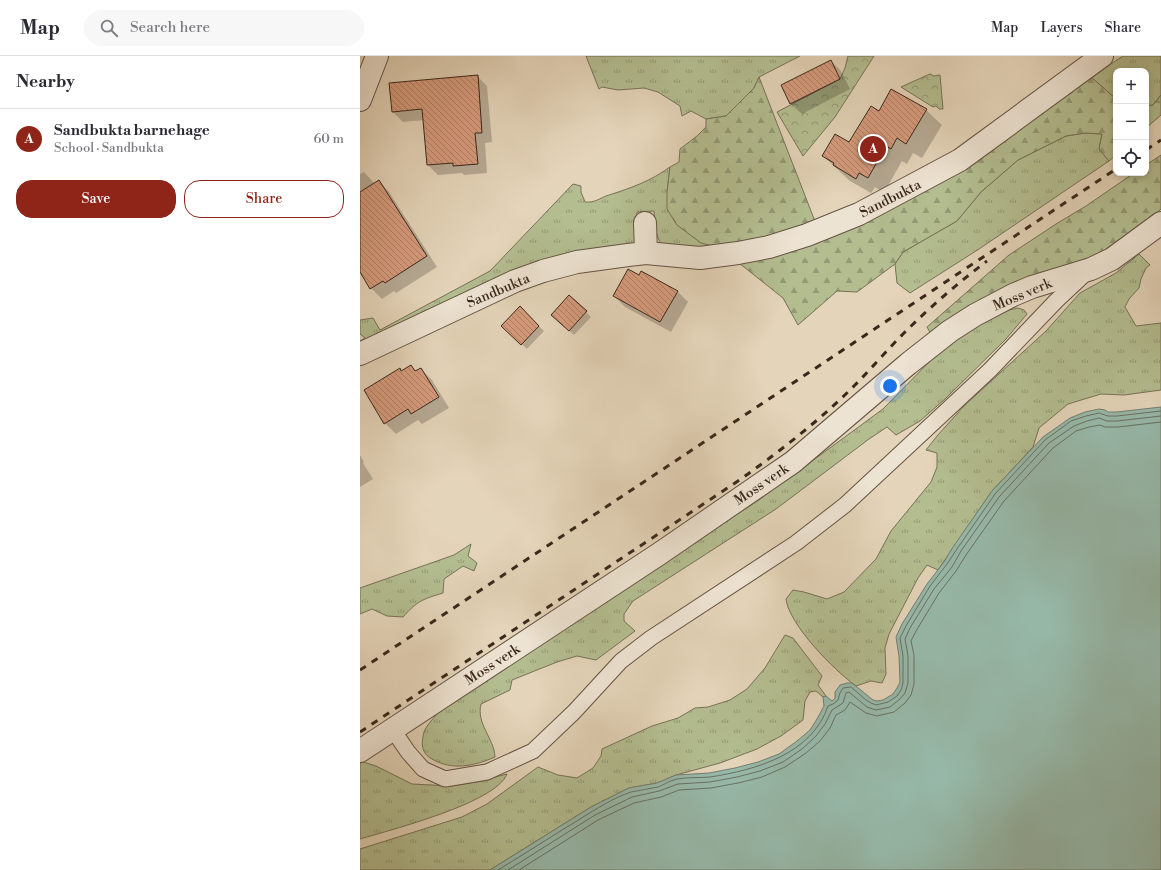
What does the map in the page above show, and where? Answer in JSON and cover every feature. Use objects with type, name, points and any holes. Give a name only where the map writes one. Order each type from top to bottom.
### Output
[{"type":"street","points":[[360,100],[377,56]]},
{"type":"street","name":"Sandbukta","points":[[360,354],[522,278],[543,271],[577,262],[646,253],[700,258],[738,253],[769,247],[807,235],[859,214],[960,160],[1102,56]]},
{"type":"street","points":[[645,223],[646,253]]},
{"type":"street","name":"Moss verk","points":[[360,751],[659,554],[793,462],[908,364],[950,331],[1013,295],[1032,287],[1091,269],[1112,259],[1161,223]]},
{"type":"lane","points":[[393,730],[408,752],[423,769],[445,778],[487,772],[533,751],[574,712],[621,661],[651,638],[796,543],[845,505],[990,370],[1056,301],[1091,269]]},
{"type":"green space","points":[[586,56],[800,56],[759,77],[754,88],[726,116],[706,119],[691,111],[682,116],[680,106],[658,92],[644,88],[618,90],[602,87],[599,89]]},
{"type":"green space","points":[[848,56],[874,56],[835,117],[803,156],[777,112],[840,79]]},
{"type":"green space","points":[[1123,56],[1161,56],[1161,95],[1153,105],[1149,106],[1149,68],[1113,68],[1113,96],[1091,77]]},
{"type":"green space","points":[[930,74],[934,76],[940,75],[943,109],[939,109],[936,106],[933,107],[901,87]]},
{"type":"green space","points":[[759,77],[816,224],[725,249],[701,243],[677,225],[667,209],[667,192],[670,167],[679,162],[680,149],[706,127],[706,119],[726,116],[754,88]]},
{"type":"green space","points":[[1091,77],[1113,96],[1113,158],[1109,161],[1099,149],[1102,134],[1085,133],[1066,136],[1018,160],[981,192],[957,221],[903,252],[895,264],[857,292],[837,291],[798,325],[783,298],[739,263],[787,253]]},
{"type":"green space","points":[[1161,95],[1161,115],[1149,125],[1149,106],[1153,105]]},
{"type":"green space","points":[[1085,133],[1102,134],[1099,149],[1109,161],[979,249],[910,293],[897,283],[895,264],[903,252],[957,221],[981,192],[1018,160],[1066,136]]},
{"type":"green space","points":[[1161,155],[1161,209],[1121,244],[931,334],[927,327],[1009,255],[1130,176],[1149,176],[1149,163]]},
{"type":"green space","points":[[670,167],[667,192],[725,249],[662,246],[655,225],[654,211],[637,212],[636,241],[632,245],[360,348],[360,341],[365,338],[360,334],[360,320],[373,318],[380,330],[490,271],[573,184],[581,186],[581,192],[585,202],[592,202],[641,184]]},
{"type":"green space","points":[[1139,254],[1150,265],[1146,268],[1139,288],[1129,299],[1125,307],[1136,326],[1161,323],[1161,390],[1124,395],[1101,394],[1068,404],[1039,428],[1033,447],[992,491],[938,570],[927,565],[918,578],[889,634],[885,648],[886,674],[882,683],[871,681],[856,686],[825,659],[814,647],[795,621],[789,610],[786,599],[793,590],[827,599],[844,592],[876,559],[891,531],[931,482],[937,467],[937,453],[926,450],[937,436],[965,405],[1046,331],[1080,293],[1116,273]]},
{"type":"green space","points":[[1018,308],[1024,310],[1027,314],[1006,339],[945,399],[920,421],[896,435],[887,427],[776,509],[633,601],[624,614],[624,621],[635,631],[596,660],[577,656],[557,662],[512,680],[510,690],[481,704],[481,718],[492,744],[495,757],[471,765],[455,766],[440,763],[428,757],[422,744],[424,732],[429,723],[441,709],[759,500],[883,409],[941,350],[973,326],[1000,312]]},
{"type":"green space","points":[[471,544],[468,556],[477,563],[474,571],[463,566],[444,579],[443,593],[421,601],[412,607],[403,617],[387,616],[372,609],[360,614],[360,588],[454,555]]},
{"type":"green space","points":[[785,635],[793,638],[822,676],[818,685],[826,696],[823,697],[816,691],[810,692],[805,701],[803,720],[781,736],[757,749],[720,763],[676,775],[657,783],[629,788],[591,807],[490,870],[360,870],[360,849],[462,817],[487,804],[538,767],[558,775],[577,778],[593,768],[601,756],[602,749],[652,726],[678,718],[695,708],[708,707],[730,700],[747,689],[765,668]]},
{"type":"green space","points":[[363,762],[376,766],[412,784],[451,786],[476,782],[507,774],[499,785],[484,795],[464,805],[417,822],[360,839],[360,763]]},
{"type":"water","points":[[1161,407],[1161,870],[490,870],[591,807],[629,788],[657,783],[676,775],[709,773],[735,768],[758,762],[779,754],[810,730],[824,706],[823,697],[826,696],[832,701],[835,698],[835,692],[840,685],[852,683],[873,700],[877,701],[883,700],[893,694],[900,682],[899,656],[896,637],[902,624],[927,584],[944,562],[992,491],[1043,437],[1070,418],[1085,412],[1099,409],[1108,412],[1117,412]]},
{"type":"building","points":[[831,60],[840,79],[790,104],[781,85]]},
{"type":"building","points":[[478,75],[482,133],[475,133],[478,164],[453,166],[453,163],[427,165],[422,109],[392,112],[389,83]]},
{"type":"building","points":[[891,89],[927,109],[906,144],[897,138],[891,149],[886,146],[868,178],[859,173],[856,179],[833,165],[834,163],[822,156],[835,134],[849,142],[871,106],[879,111]]},
{"type":"building","points":[[379,180],[427,256],[385,283],[383,281],[370,289],[360,272],[360,192]]},
{"type":"building","points":[[628,269],[639,275],[641,271],[678,291],[660,322],[613,296]]},
{"type":"building","points":[[569,295],[587,311],[569,331],[551,315]]},
{"type":"building","points":[[520,306],[539,326],[521,345],[501,326]]},
{"type":"building","points":[[411,365],[415,371],[421,368],[439,397],[411,414],[408,409],[384,424],[364,390],[400,368],[401,371]]},
{"type":"railway","points":[[1149,148],[1161,140]]},
{"type":"railway","points":[[360,670],[1113,171]]},
{"type":"railway","points":[[360,732],[741,479],[770,458],[827,411],[854,386],[898,339],[924,314],[987,261]]},
{"type":"place","name":"Sandbukta barnehage","points":[[873,149]]}]
